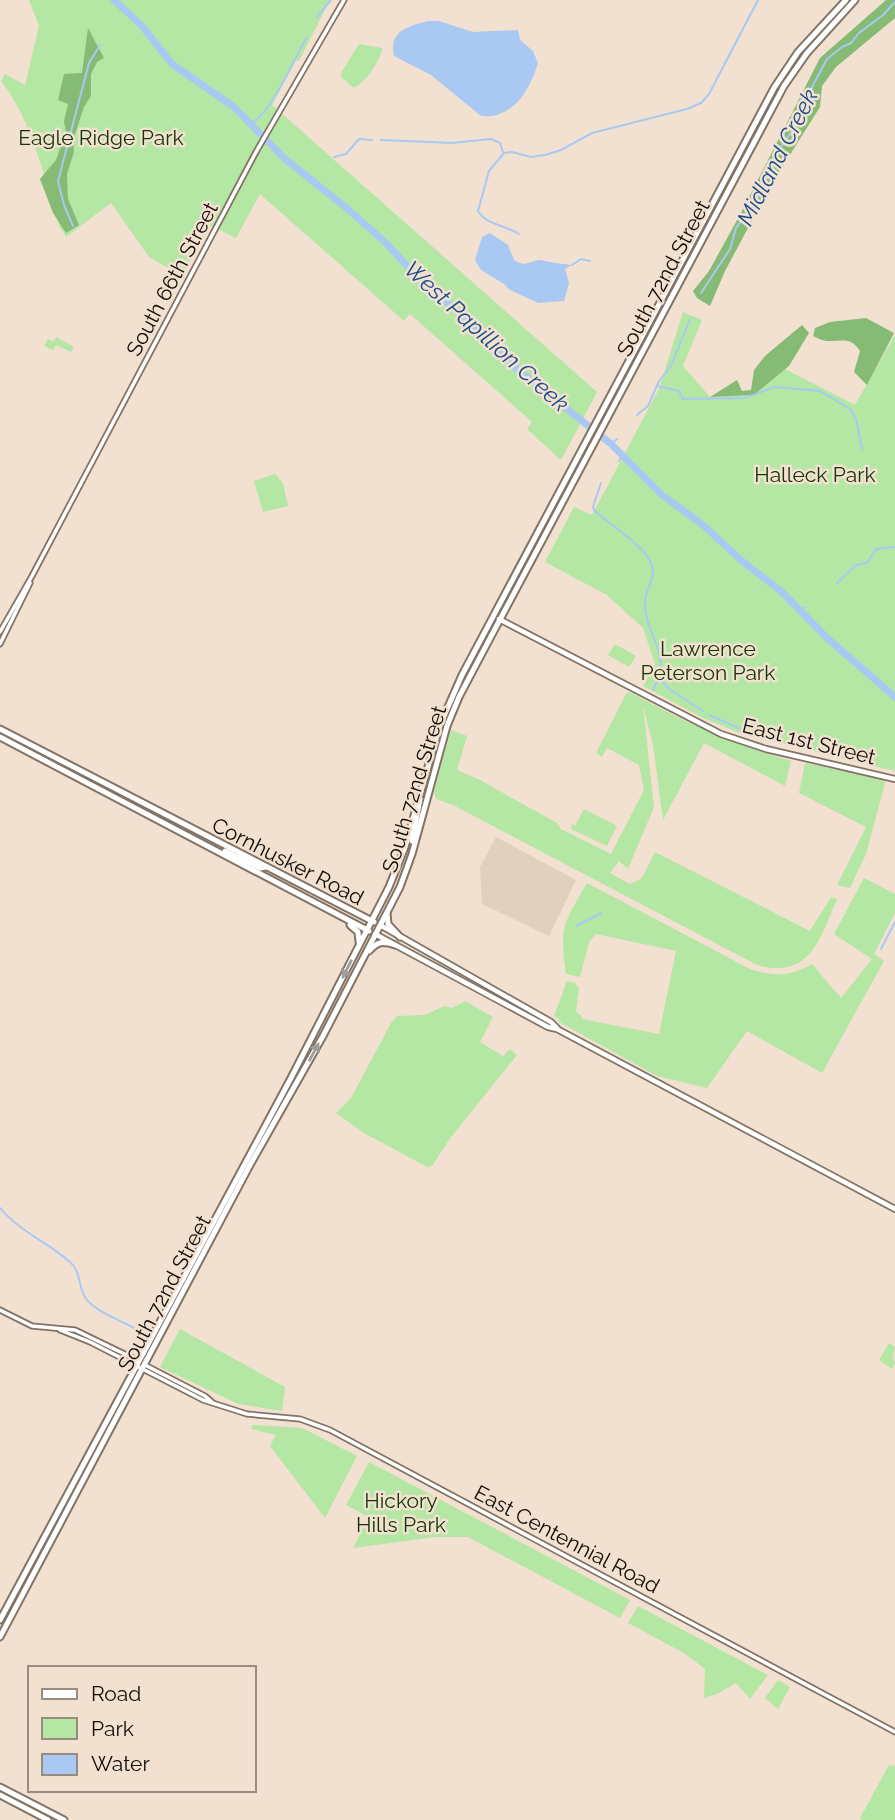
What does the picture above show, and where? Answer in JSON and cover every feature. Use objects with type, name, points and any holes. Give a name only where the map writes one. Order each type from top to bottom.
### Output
[{"type":"main road","name":"South 72nd Street","points":[[0,1637],[381,901],[401,858],[449,699],[586,457],[605,413],[779,80],[798,52],[846,0]]},
{"type":"main road","name":"South 72nd Street","points":[[0,1620],[387,911],[412,854],[451,716],[496,617],[581,452],[784,86],[807,53],[855,0]]},
{"type":"main road","name":"East 1st Street","points":[[496,617],[720,734],[766,750],[895,779]]},
{"type":"main road","name":"Cornhusker Road","points":[[0,729],[380,925],[551,1022],[557,1028],[895,1209]]},
{"type":"main road","name":"Cornhusker Road","points":[[0,737],[548,1027],[557,1028]]},
{"type":"main road","points":[[426,799],[424,794],[432,749]]},
{"type":"main road","points":[[412,854],[413,833],[421,804],[419,797]]},
{"type":"main road","points":[[206,844],[260,868],[266,867]]},
{"type":"main road","points":[[271,880],[355,928],[359,935],[358,947]]},
{"type":"main road","points":[[355,912],[368,914],[381,901]]},
{"type":"main road","points":[[387,911],[388,924],[400,937]]},
{"type":"main road","points":[[363,958],[379,942],[395,945]]},
{"type":"main road","points":[[0,1787],[64,1820]]},
{"type":"main road","points":[[0,1795],[48,1820]]},
{"type":"street","name":"South 66th Street","points":[[0,632],[272,124],[344,0]]},
{"type":"street","name":"South 66th Street","points":[[0,644],[25,596],[32,576]]},
{"type":"street","name":"East Centennial Road","points":[[0,1310],[32,1326],[75,1330],[140,1365],[205,1395],[214,1403],[247,1414],[299,1419],[330,1430],[895,1732]]},
{"type":"shaded area","points":[[496,837],[576,880],[549,936],[482,904],[480,867]]},
{"type":"green space","name":"Eagle Ridge Park","points":[[29,0],[330,0],[299,61],[296,60],[272,105],[597,392],[561,460],[527,429],[532,422],[410,314],[404,321],[260,194],[236,238],[209,225],[182,276],[149,257],[111,203],[66,237],[59,226],[29,132],[1,81],[5,74],[25,85],[39,26]]},
{"type":"green space","points":[[886,0],[895,0],[895,18],[836,67],[822,86],[820,107],[771,185],[725,271],[710,306],[697,298],[693,291],[709,271],[741,213],[820,58]]},
{"type":"green space","points":[[88,28],[104,58],[97,62],[91,74],[91,96],[84,107],[73,140],[74,152],[67,174],[68,199],[79,225],[66,233],[53,213],[40,179],[56,160],[66,132],[64,121],[68,104],[58,100],[64,74],[82,73]]},
{"type":"green space","points":[[359,44],[382,48],[382,51],[371,72],[354,88],[341,77],[341,73]]},
{"type":"green space","points":[[683,312],[702,320],[683,366],[710,397],[754,395],[785,369],[855,405],[895,335],[895,771],[737,732],[703,718],[643,686],[655,664],[643,628],[607,595],[545,562],[574,507],[592,515],[659,389]]},
{"type":"green space","points":[[866,318],[894,333],[867,385],[854,372],[860,351],[853,344],[847,341],[826,341],[813,336],[815,328],[830,322]]},
{"type":"green space","points":[[802,325],[809,333],[789,366],[754,395],[710,397],[737,380],[742,391],[751,390],[754,370],[765,356]]},
{"type":"green space","points":[[56,337],[74,347],[71,352],[56,345],[53,350],[44,346],[48,339],[53,342]]},
{"type":"green space","points":[[275,474],[283,483],[288,506],[263,512],[254,481]]},
{"type":"green space","points":[[615,644],[636,656],[629,667],[608,655]]},
{"type":"green space","points":[[629,692],[708,731],[791,761],[785,786],[704,743],[663,820],[653,745],[643,706],[654,807],[628,869],[619,861],[610,873],[630,884],[642,878],[655,852],[810,931],[831,897],[837,899],[818,941],[802,961],[790,967],[757,965],[453,805],[436,799],[434,792],[451,730],[467,736],[457,770],[480,780],[557,823],[561,829],[611,854],[644,790],[639,765],[607,748],[602,757],[596,753]]},
{"type":"green space","points":[[805,763],[882,779],[885,783],[866,854],[850,888],[837,885],[866,827],[799,793]]},
{"type":"green space","points":[[584,809],[617,826],[607,846],[571,829]]},
{"type":"green space","points":[[864,878],[895,894],[895,913],[874,954],[884,961],[822,1073],[747,1031],[707,1088],[657,1076],[559,1022],[554,1016],[567,981],[575,983],[579,988],[576,1012],[582,1019],[659,1034],[676,951],[596,934],[589,942],[580,977],[566,974],[563,945],[565,926],[587,883],[752,970],[783,974],[812,964],[841,998],[872,959],[834,934]]},
{"type":"green space","points":[[465,1001],[493,1017],[480,1042],[503,1056],[510,1049],[517,1055],[451,1137],[432,1166],[427,1167],[364,1133],[336,1113],[351,1098],[397,1016],[425,1015],[444,1006],[452,1008]]},
{"type":"green space","points":[[180,1329],[285,1387],[282,1411],[238,1404],[160,1367]]},
{"type":"green space","points":[[889,1343],[895,1347],[895,1364],[892,1369],[879,1360]]},
{"type":"green space","points":[[252,1425],[302,1428],[357,1456],[325,1518],[270,1446],[276,1435],[251,1429]]},
{"type":"green space","name":"Hickory Hills Park","points":[[369,1462],[630,1600],[620,1618],[468,1537],[436,1537],[353,1548],[369,1517],[346,1505]]},
{"type":"green space","points":[[638,1606],[768,1675],[750,1699],[736,1683],[704,1698],[705,1669],[684,1653],[628,1623]]},
{"type":"green space","points":[[778,1680],[790,1687],[778,1709],[765,1698]]},
{"type":"green space","points":[[889,1765],[895,1766],[895,1820],[862,1820],[860,1818]]},
{"type":"water","points":[[428,21],[439,21],[473,32],[518,30],[520,40],[533,51],[538,63],[530,83],[518,101],[502,113],[481,116],[431,75],[394,56],[394,41],[397,35],[407,28]]},
{"type":"water","points":[[490,233],[508,245],[514,260],[518,262],[524,264],[540,260],[572,265],[565,269],[569,283],[564,301],[538,303],[510,290],[481,270],[475,260],[482,237]]},
{"type":"waterway","name":"West Papillion Creek","points":[[114,0],[142,26],[172,64],[234,107],[284,158],[387,244],[418,278],[481,331],[516,368],[611,444],[662,495],[703,525],[742,561],[782,592],[826,637],[895,697]]},
{"type":"waterway","points":[[317,17],[331,0]]},
{"type":"waterway","points":[[519,234],[491,222],[478,211],[489,171],[504,153],[512,152],[531,157],[545,155],[561,150],[592,133],[701,103],[709,94],[758,0]]},
{"type":"waterway","name":"Midland Creek","points":[[701,293],[730,249],[736,228],[759,195],[775,156],[808,107],[812,87],[827,59],[851,43],[895,2]]},
{"type":"waterway","points":[[250,124],[274,98],[307,37]]},
{"type":"waterway","points":[[73,226],[58,181],[89,63],[100,45]]},
{"type":"waterway","points":[[334,157],[346,154],[359,139],[372,140]]},
{"type":"waterway","points":[[381,140],[452,143],[491,139],[500,143],[503,152]]},
{"type":"waterway","name":"West Papillion Creek","points":[[311,180],[315,178]]},
{"type":"waterway","points":[[572,265],[581,259],[590,261]]},
{"type":"waterway","name":"Midland Creek","points":[[637,415],[648,406],[659,381],[671,366],[690,319]]},
{"type":"waterway","points":[[657,386],[679,391],[683,399],[745,398],[775,387],[820,391],[850,409],[856,419],[862,449]]},
{"type":"waterway","name":"Midland Creek","points":[[611,444],[617,439]]},
{"type":"waterway","name":"West Papillion Creek","points":[[619,461],[622,455]]},
{"type":"waterway","points":[[601,483],[594,510],[639,547],[652,567],[645,603],[646,616],[661,665],[653,690]]},
{"type":"waterway","points":[[837,583],[856,565],[867,563],[876,549],[895,547]]},
{"type":"waterway","name":"West Papillion Creek","points":[[801,610],[805,607]]},
{"type":"waterway","points":[[660,679],[669,689],[703,711]]},
{"type":"waterway","points":[[709,715],[764,739]]},
{"type":"waterway","points":[[577,926],[601,913]]},
{"type":"waterway","points":[[881,949],[895,922]]},
{"type":"waterway","points":[[0,1208],[16,1224],[74,1266],[89,1302],[136,1329]]},
{"type":"park label","name":"Halleck Park","points":[[815,474]]},
{"type":"park label","name":"Lawrence Peterson Park","points":[[708,660]]}]
